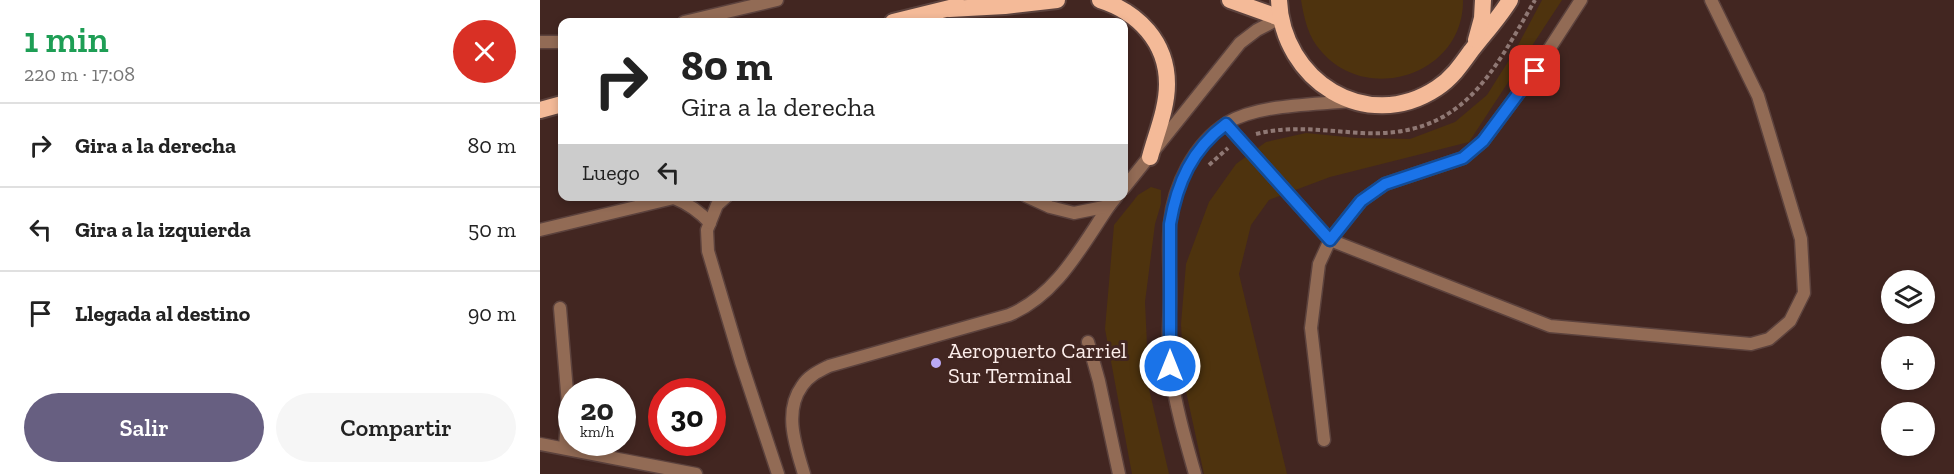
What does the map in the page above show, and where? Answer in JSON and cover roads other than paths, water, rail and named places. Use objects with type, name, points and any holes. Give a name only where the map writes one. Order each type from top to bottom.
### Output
[{"type":"highway","points":[[910,18],[976,0]]},
{"type":"highway","points":[[949,9],[1057,0]]},
{"type":"highway","points":[[1100,0],[1123,8],[1135,17],[1156,43],[1164,61],[1167,85],[1164,107],[1150,157]]},
{"type":"highway","points":[[1230,0],[1280,18]]},
{"type":"highway","points":[[1279,0],[1280,18],[1291,50],[1311,76],[1324,87],[1354,101],[1388,104],[1421,96],[1450,78],[1510,0]]},
{"type":"highway","points":[[1471,52],[1482,18],[1483,0]]},
{"type":"highway","points":[[540,110],[558,105]]},
{"type":"street","points":[[701,18],[777,0]]},
{"type":"street","points":[[1324,440],[1311,328],[1319,264],[1330,240],[1361,201],[1385,184],[1463,158],[1483,141],[1535,71],[1581,0]]},
{"type":"street","points":[[1226,124],[1330,240],[1550,326],[1751,344],[1769,339],[1790,321],[1804,293],[1801,239],[1758,96],[1711,0]]},
{"type":"street","points":[[1128,183],[1240,44],[1257,30],[1280,18]]},
{"type":"street","points":[[540,42],[558,42]]},
{"type":"street","points":[[1195,474],[1181,425],[1170,366],[1170,224],[1178,189],[1193,158],[1209,138],[1226,124],[1256,112],[1354,101]]},
{"type":"street","points":[[540,230],[661,201]]},
{"type":"street","points":[[685,201],[710,223]]},
{"type":"street","points":[[722,201],[717,206],[707,230],[708,251],[778,474]]},
{"type":"street","points":[[1037,201],[1074,213],[1113,201]]},
{"type":"street","points":[[804,474],[791,420],[795,400],[802,386],[811,376],[829,366],[1009,315],[1022,309],[1037,300],[1057,281],[1113,201]]},
{"type":"street","points":[[560,308],[566,378]]},
{"type":"street","points":[[1088,342],[1119,474]]},
{"type":"street","points":[[540,444],[558,447]]},
{"type":"street","points":[[605,456],[696,474]]},
{"type":"place","name":"Aeropuerto Carriel Sur Terminal","points":[[936,363]]}]
